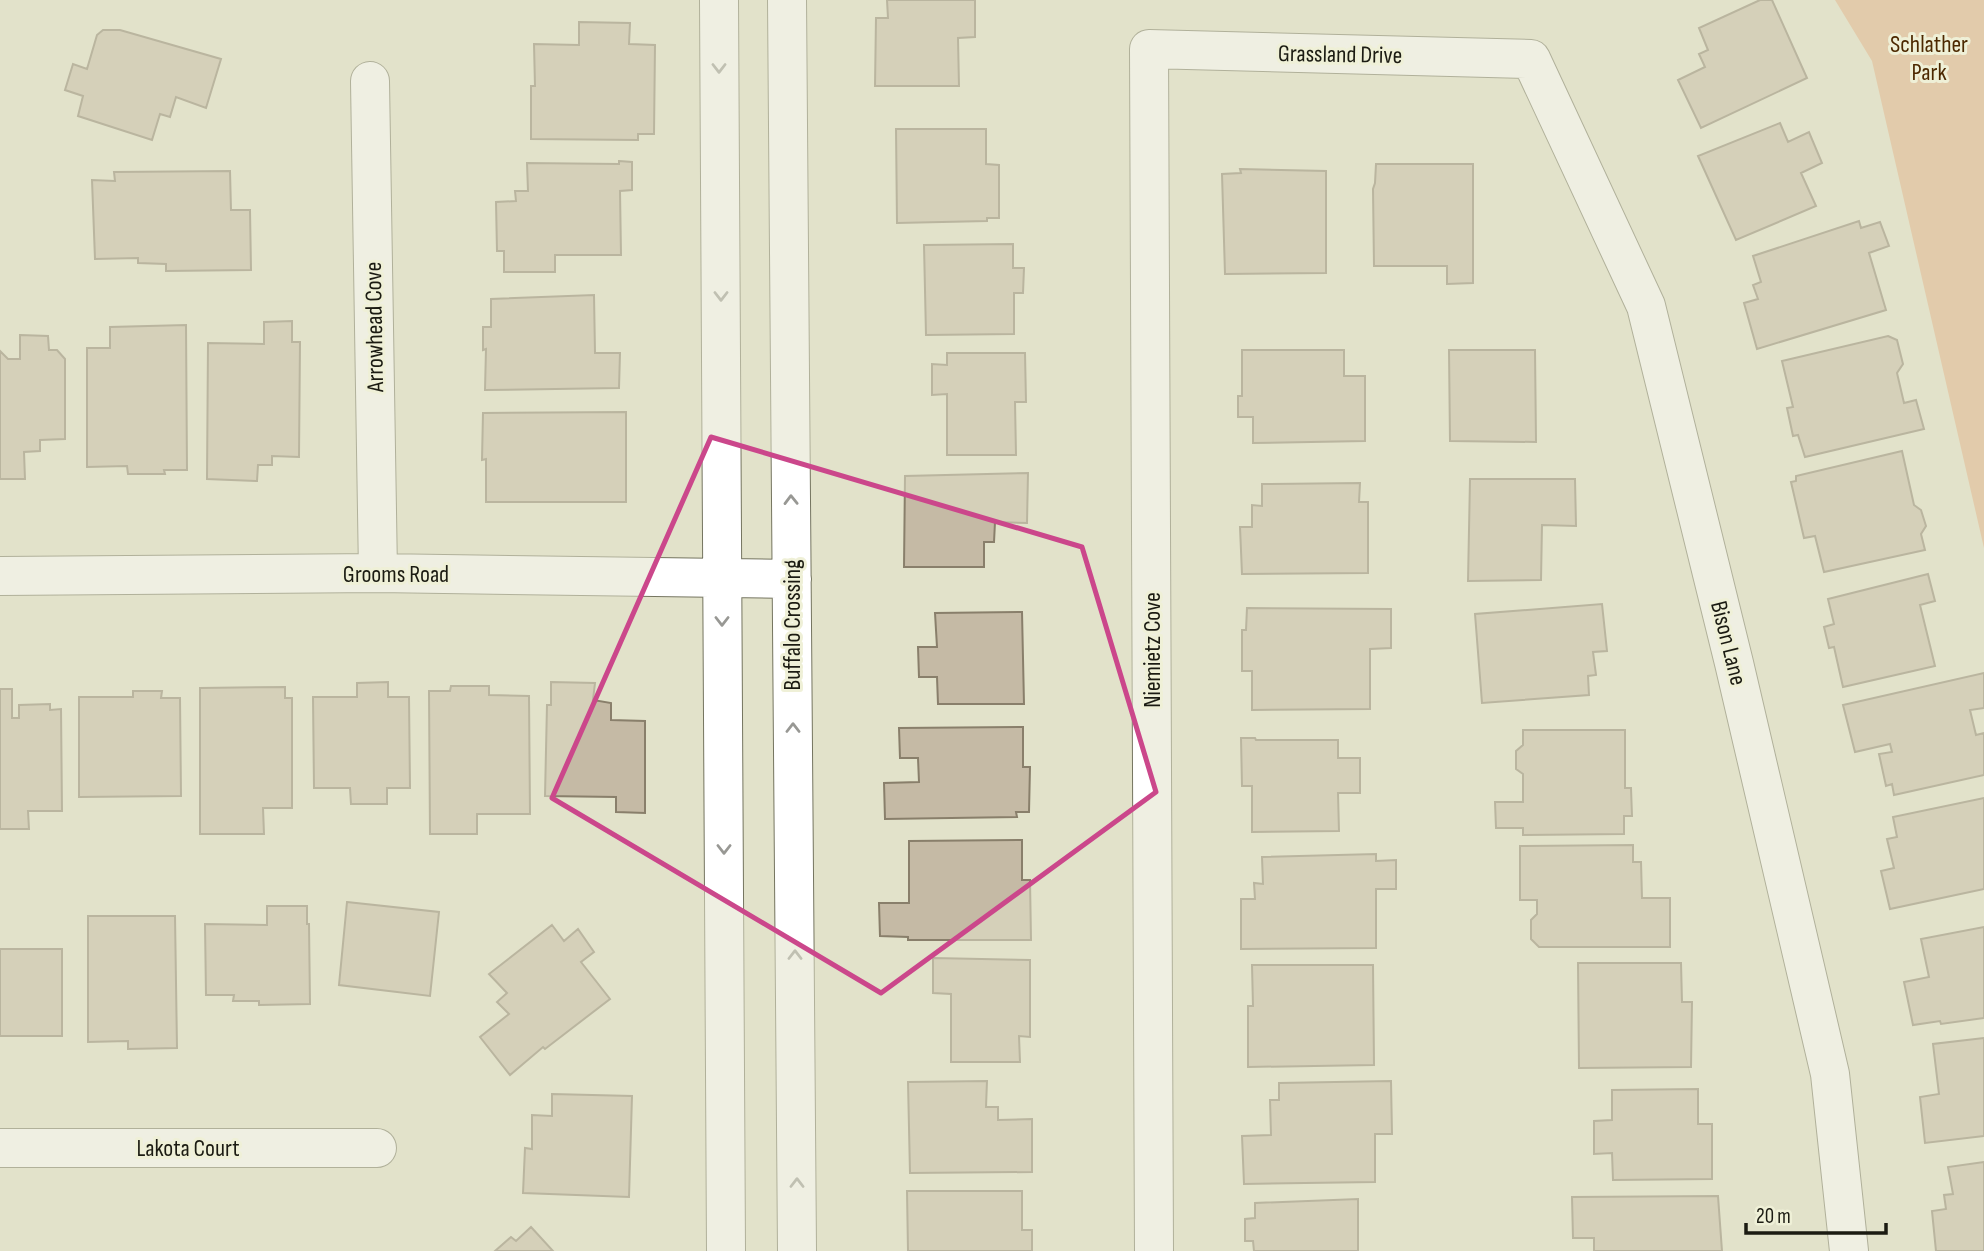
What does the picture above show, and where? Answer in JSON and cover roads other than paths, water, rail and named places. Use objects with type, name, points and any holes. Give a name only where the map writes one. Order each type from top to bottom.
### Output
[{"type":"street","points":[[719,0],[726,1251]]},
{"type":"street","name":"Buffalo Crossing","points":[[787,0],[797,1251]]},
{"type":"street","name":"Grassland Drive","points":[[1149,49],[1531,59]]},
{"type":"street","name":"Niemietz Cove","points":[[1149,49],[1154,1251]]},
{"type":"street","name":"Bison Lane","points":[[1531,59],[1646,306],[1731,650],[1830,1074],[1849,1251]]},
{"type":"street","name":"Arrowhead Cove","points":[[370,81],[378,573]]},
{"type":"street","name":"Grooms Road","points":[[0,576],[378,573],[792,579]]},
{"type":"street","name":"Lakota Court","points":[[0,1148],[377,1148]]},
{"type":"park label","name":"Schlather Park","points":[[1929,58]]}]
